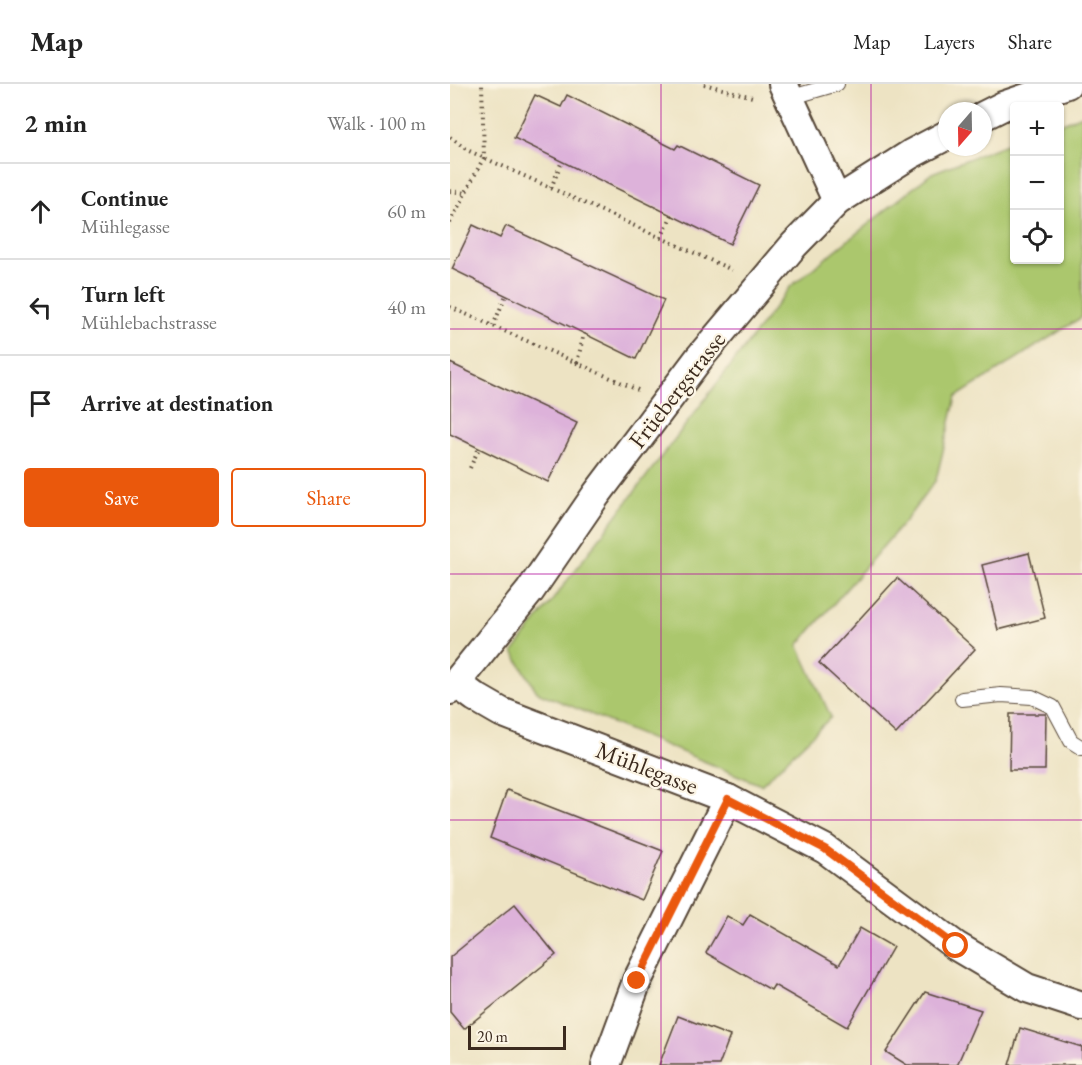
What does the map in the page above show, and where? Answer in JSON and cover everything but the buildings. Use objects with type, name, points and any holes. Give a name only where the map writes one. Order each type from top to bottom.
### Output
[{"type":"street","points":[[992,112],[1067,84]]},
{"type":"street","points":[[778,94],[837,201]]},
{"type":"street","name":"Früebergstrasse","points":[[453,686],[530,591],[596,495],[700,357],[794,245],[837,201],[911,154],[938,140]]},
{"type":"street","name":"Mühlegasse","points":[[453,686],[501,712],[728,799],[825,849],[956,946],[1026,988],[1082,1006]]},
{"type":"street","points":[[606,1065],[637,981],[728,799]]},
{"type":"lane","points":[[778,94],[837,84]]},
{"type":"lane","points":[[962,699],[1001,695],[1032,698],[1053,707],[1071,741],[1082,748]]},
{"type":"path","points":[[450,223],[484,158],[482,84]]},
{"type":"path","points":[[704,84],[778,94]]},
{"type":"path","points":[[450,137],[467,150],[732,270]]},
{"type":"path","points":[[551,188],[562,161]]},
{"type":"path","points":[[450,190],[465,193]]},
{"type":"path","points":[[661,238],[672,215]]},
{"type":"path","points":[[493,326],[506,295]]},
{"type":"path","points":[[450,306],[639,391]]},
{"type":"path","points":[[577,363],[584,333]]},
{"type":"path","points":[[470,468],[479,448]]},
{"type":"green space","points":[[1082,115],[1082,317],[956,397],[936,480],[906,520],[798,645],[831,717],[761,785],[537,692],[513,652],[791,286],[932,173],[976,156],[992,156],[992,150],[1010,143],[1010,264],[1064,264],[1064,122]]},
{"type":"route","points":[[637,981],[728,799],[825,849],[956,946]]}]
